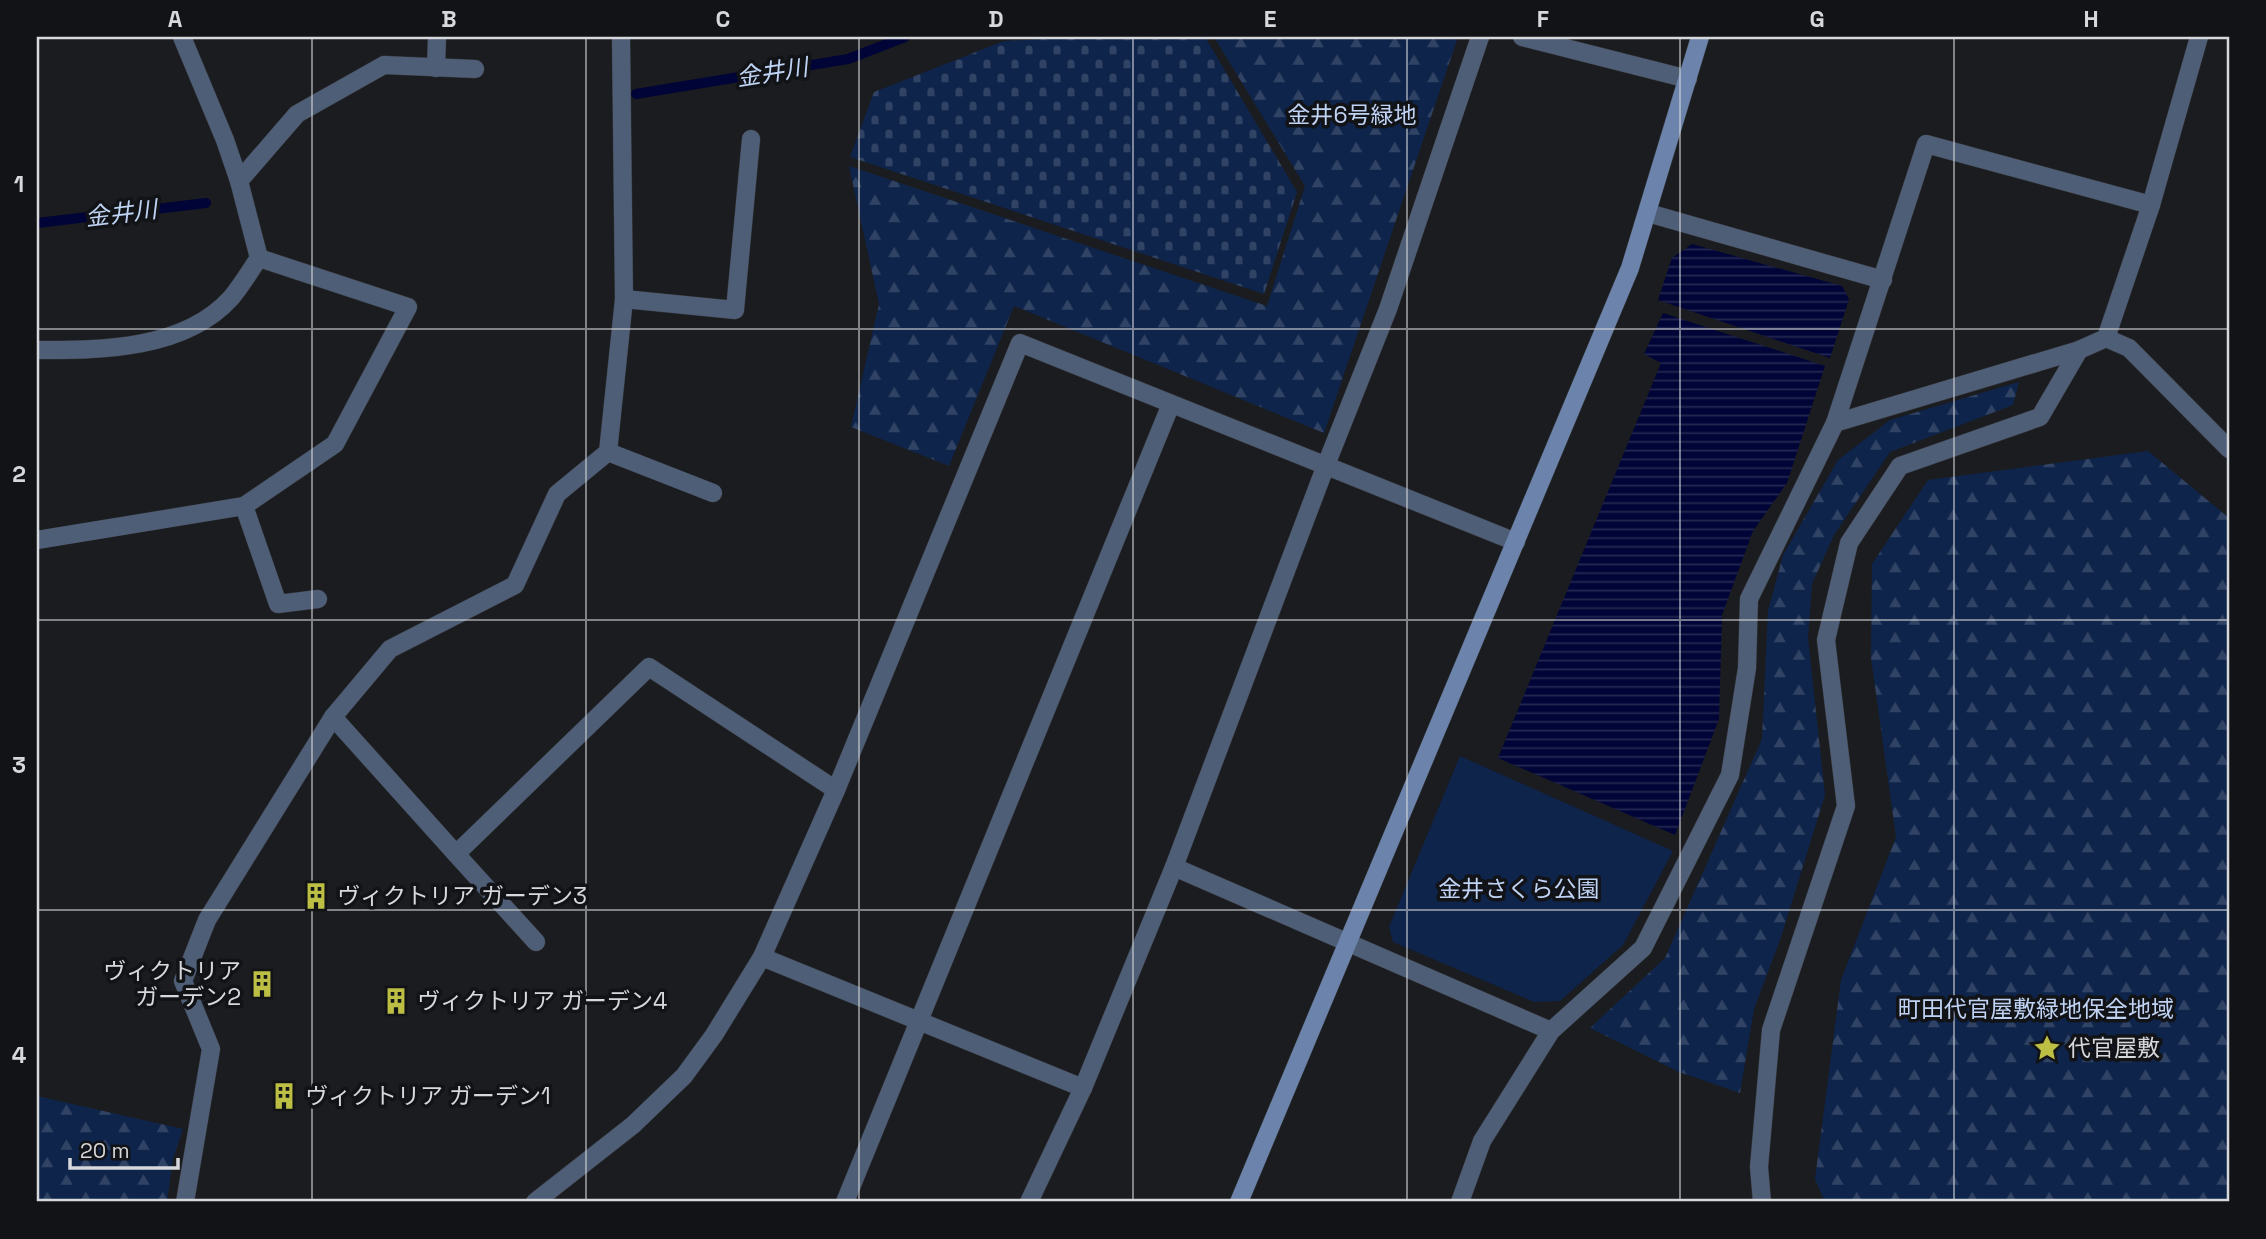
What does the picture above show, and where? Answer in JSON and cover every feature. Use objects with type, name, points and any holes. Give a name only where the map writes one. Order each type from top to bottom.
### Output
[{"type":"street","points":[[182,37],[225,140],[239,181],[259,258]]},
{"type":"street","points":[[436,68],[438,37]]},
{"type":"street","points":[[185,1202],[211,1049],[183,981],[207,920],[333,717],[390,649],[515,585],[557,494],[608,452],[624,299],[621,37]]},
{"type":"street","points":[[1030,1202],[1083,1087],[1174,867],[1388,309],[1480,37]]},
{"type":"street","points":[[1522,37],[1688,79]]},
{"type":"street","points":[[1239,1202],[1630,268],[1700,37]]},
{"type":"street","points":[[1835,423],[2079,350],[2106,338],[2151,205],[2199,37]]},
{"type":"street","points":[[239,181],[297,114],[384,65],[475,69]]},
{"type":"street","points":[[624,299],[735,310],[751,139]]},
{"type":"street","points":[[1460,1202],[1482,1141],[1551,1031],[1643,948],[1730,775],[1747,668],[1749,599],[1835,423],[1926,144],[2151,205]]},
{"type":"street","points":[[1648,213],[1883,280]]},
{"type":"street","points":[[37,350],[124,346],[163,337],[204,321],[230,298],[259,258]]},
{"type":"street","points":[[37,540],[244,506],[335,444],[408,307],[259,258]]},
{"type":"street","points":[[2106,338],[2129,348],[2229,449]]},
{"type":"street","points":[[536,1202],[634,1125],[684,1076],[714,1035],[762,957],[836,790],[1020,343],[1516,542]]},
{"type":"street","points":[[1762,1202],[1759,1167],[1771,1030],[1846,806],[1826,640],[1849,543],[1900,466],[2040,417],[2079,350]]},
{"type":"street","points":[[845,1202],[1171,404]]},
{"type":"street","points":[[608,452],[713,493]]},
{"type":"street","points":[[244,506],[278,604],[318,599]]},
{"type":"street","points":[[456,854],[649,667],[836,790]]},
{"type":"street","points":[[333,717],[536,942]]},
{"type":"street","points":[[1174,867],[1551,1031]]},
{"type":"street","points":[[762,957],[1083,1087]]},
{"type":"green space","points":[[1086,37],[1205,37],[1297,192],[1264,294],[850,157],[874,92],[1004,41]]},
{"type":"green space","name":"金井6号緑地","points":[[1214,37],[1445,37],[1457,40],[1324,433],[1014,306],[949,466],[851,427],[879,304],[849,166],[1267,306],[1305,186]]},
{"type":"green space","points":[[2019,382],[2013,405],[1890,452],[1834,535],[1812,584],[1808,638],[1825,795],[1781,937],[1754,1009],[1740,1093],[1679,1072],[1590,1028],[1665,958],[1762,739],[1768,611],[1783,555],[1838,460],[1890,420]]},
{"type":"green space","name":"町田代官屋敷緑地保全地域","points":[[2148,451],[2229,518],[2229,1202],[1825,1202],[1815,1179],[1841,980],[1896,837],[1871,658],[1872,564],[1928,480]]},
{"type":"green space","name":"金井さくら公園","points":[[1460,756],[1673,851],[1623,945],[1560,1001],[1534,1002],[1393,942],[1389,927]]},
{"type":"green space","points":[[37,1096],[183,1129],[173,1159],[167,1202],[37,1202]]},
{"type":"shaded area","points":[[1692,244],[1842,286],[1849,299],[1830,358],[1658,300],[1672,258]]},
{"type":"shaded area","points":[[1663,313],[1825,366],[1787,483],[1753,531],[1722,615],[1719,719],[1675,835],[1498,758],[1661,363],[1644,354]]},
{"type":"waterway","name":"金井川","points":[[636,94],[848,59],[905,37]]},
{"type":"waterway","name":"金井川","points":[[37,223],[206,203]]},
{"type":"place","name":"ヴィクトリア ガーデン3","points":[[316,896]]},
{"type":"place","name":"ヴィクトリア ガーデン2","points":[[262,984]]},
{"type":"place","name":"ヴィクトリア ガーデン4","points":[[396,1001]]},
{"type":"place","name":"代官屋敷","points":[[2047,1048]]},
{"type":"place","name":"ヴィクトリア ガーデン1","points":[[284,1096]]}]
